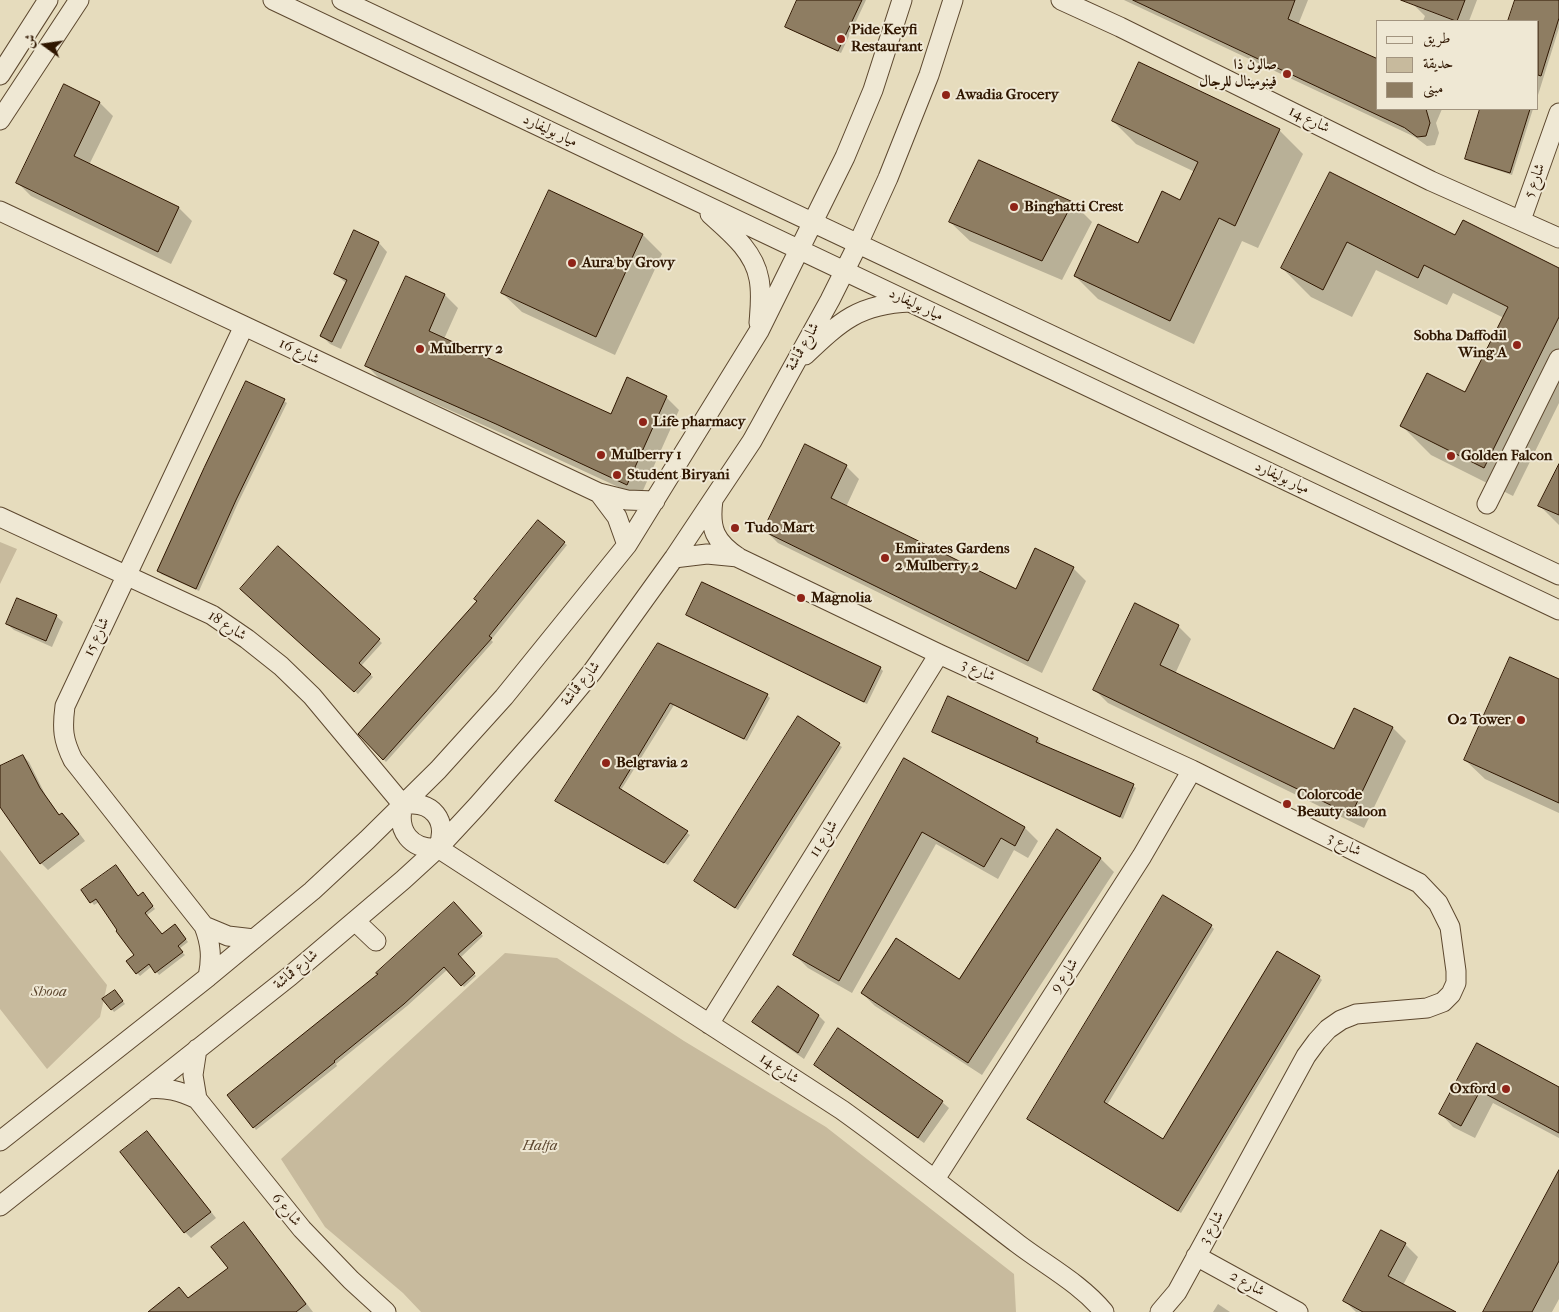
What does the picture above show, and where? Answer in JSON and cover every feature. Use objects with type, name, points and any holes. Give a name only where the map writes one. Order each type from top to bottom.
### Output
[{"type":"street","points":[[0,75],[48,0]]},
{"type":"street","points":[[0,120],[79,0]]},
{"type":"street","name":"ميار بوليفارد","points":[[273,0],[1559,610]]},
{"type":"street","name":"ميار بوليفارد","points":[[342,0],[1559,575]]},
{"type":"street","points":[[0,1140],[208,977],[312,891],[438,770],[504,697],[627,545],[759,331],[800,250],[845,157],[873,90],[902,0]]},
{"type":"street","name":"شارع قماشة","points":[[0,1206],[290,976],[438,848],[580,687],[674,558],[752,441],[858,244],[888,178],[929,75],[953,0]]},
{"type":"street","name":"شارع 14","points":[[1064,1],[1431,181],[1559,238]]},
{"type":"street","name":"شارع 5","points":[[1521,220],[1559,113]]},
{"type":"street","points":[[697,201],[734,236],[745,248],[754,263],[759,279],[761,296],[759,331]]},
{"type":"street","name":"شارع 16","points":[[0,211],[599,493],[627,500],[655,501]]},
{"type":"street","points":[[791,368],[847,318],[867,308],[889,303],[911,302]]},
{"type":"street","name":"شارع 15","points":[[208,977],[211,951],[204,926],[73,760],[65,743],[62,725],[65,706],[244,326]]},
{"type":"street","points":[[1487,504],[1559,360]]},
{"type":"street","name":"شارع 16","points":[[599,493],[617,517],[627,545]]},
{"type":"street","name":"شارع 3","points":[[713,500],[711,517],[715,534],[725,548],[739,558],[939,654],[1192,770],[1419,884],[1438,903],[1450,927],[1456,971],[1456,983],[1451,994],[1443,1002],[1428,1008],[1356,1014],[1341,1020],[1328,1029],[1317,1041],[1306,1056],[1177,1292],[1160,1312]]},
{"type":"street","name":"شارع 18","points":[[0,517],[212,615],[247,639],[281,666],[312,696],[403,804]]},
{"type":"street","name":"شارع 3","points":[[674,558],[707,554],[739,558]]},
{"type":"street","name":"شارع 11","points":[[709,1024],[939,654]]},
{"type":"street","name":"شارع 9","points":[[935,1180],[1142,856],[1192,770]]},
{"type":"street","points":[[411,803],[426,806],[438,817],[443,832],[438,848],[422,847],[408,837],[401,822],[403,804],[411,803]]},
{"type":"street","name":"شارع 14","points":[[438,848],[842,1110],[1093,1299],[1104,1312]]},
{"type":"street","points":[[355,921],[376,942]]},
{"type":"street","name":"شارع 15","points":[[204,926],[228,936],[254,940]]},
{"type":"street","points":[[197,1049],[193,1074],[197,1100]]},
{"type":"street","name":"شارع 6","points":[[147,1089],[173,1089],[197,1100],[302,1229],[377,1309]]},
{"type":"street","name":"شارع 2","points":[[1196,1256],[1298,1312]]},
{"type":"green space","points":[[0,542],[17,549],[0,584]]},
{"type":"green space","name":"Shooa","points":[[0,850],[107,985],[100,1017],[47,1069],[0,1009]]},
{"type":"green space","name":"Halfa","points":[[505,953],[557,958],[684,1041],[826,1127],[1014,1274],[1016,1312],[421,1312],[403,1293],[325,1227],[281,1159]]},
{"type":"building","points":[[797,0],[862,0],[838,51],[785,27]]},
{"type":"building","points":[[1133,0],[1295,0],[1288,19],[1376,58],[1376,110],[1426,110],[1430,123],[1426,136],[1417,137],[1405,128]]},
{"type":"building","points":[[1401,0],[1465,0],[1457,20]]},
{"type":"building","points":[[1515,0],[1559,0],[1559,18],[1541,76],[1539,75],[1539,20],[1508,20]]},
{"type":"building","points":[[1139,62],[1280,129],[1235,226],[1219,218],[1170,321],[1074,276],[1098,224],[1138,243],[1162,191],[1180,200],[1198,162],[1112,121]]},
{"type":"building","points":[[64,84],[100,102],[74,156],[179,207],[158,252],[16,183]]},
{"type":"building","points":[[1480,110],[1530,110],[1510,173],[1465,159]]},
{"type":"building","name":"Binghatti Crest","points":[[979,160],[1073,202],[1042,261],[949,222]]},
{"type":"building","name":"Sobha Daffodil Wing A","points":[[1330,172],[1455,235],[1463,220],[1559,268],[1559,317],[1484,468],[1400,426],[1427,373],[1465,392],[1508,307],[1424,265],[1418,278],[1347,242],[1323,290],[1281,268]]},
{"type":"building","name":"Aura by Grovy","points":[[549,190],[643,234],[596,337],[501,293]]},
{"type":"building","points":[[354,230],[379,242],[332,342],[320,336],[347,280],[334,274]]},
{"type":"building","points":[[406,276],[445,294],[429,331],[611,414],[627,377],[667,396],[627,485],[365,366]]},
{"type":"building","points":[[246,381],[285,399],[236,500],[196,589],[157,571]]},
{"type":"building","name":"Emirates Gardens 2 Mulberry 2","points":[[805,444],[847,465],[831,498],[1016,589],[1035,548],[1074,567],[1028,661],[763,531]]},
{"type":"building","points":[[1559,464],[1559,515],[1538,506]]},
{"type":"building","points":[[538,520],[565,542],[489,636],[492,638],[383,760],[358,734],[477,601],[474,599]]},
{"type":"building","points":[[278,546],[380,639],[359,663],[371,674],[354,692],[240,589]]},
{"type":"building","points":[[702,582],[881,667],[864,702],[686,615]]},
{"type":"building","points":[[17,598],[57,615],[46,641],[6,624]]},
{"type":"building","points":[[1135,603],[1179,625],[1160,665],[1334,749],[1354,708],[1393,727],[1351,815],[1093,690]]},
{"type":"building","name":"Belgravia 2","points":[[658,643],[768,694],[744,739],[670,703],[619,788],[688,831],[664,863],[555,801]]},
{"type":"building","name":"O2 Tower","points":[[1510,657],[1559,679],[1559,803],[1464,760]]},
{"type":"building","points":[[948,696],[1038,738],[1036,742],[1134,784],[1120,817],[932,732]]},
{"type":"building","points":[[798,716],[840,743],[735,908],[694,881]]},
{"type":"building","points":[[23,755],[40,788],[59,815],[62,813],[79,834],[40,864],[0,807],[0,766]]},
{"type":"building","points":[[904,758],[1025,827],[1015,846],[1001,838],[984,867],[922,832],[839,981],[793,955]]},
{"type":"building","points":[[1057,829],[1101,858],[968,1063],[861,993],[896,938],[959,979]]},
{"type":"building","points":[[116,865],[138,896],[143,892],[153,906],[145,913],[162,934],[175,924],[186,939],[178,946],[183,952],[155,973],[149,964],[136,974],[126,961],[134,955],[96,899],[90,903],[81,890]]},
{"type":"building","points":[[1163,895],[1212,925],[1104,1102],[1163,1139],[1277,951],[1320,976],[1178,1211],[1027,1119]]},
{"type":"building","points":[[454,902],[482,933],[458,954],[475,973],[461,986],[444,967],[404,1004],[253,1128],[227,1095],[378,974],[376,973]]},
{"type":"building","points":[[778,986],[819,1015],[798,1053],[752,1022]]},
{"type":"building","points":[[115,990],[123,1001],[111,1010],[102,999]]},
{"type":"building","points":[[838,1028],[943,1101],[918,1138],[814,1065]]},
{"type":"building","name":"Oxford","points":[[1477,1043],[1559,1087],[1559,1133],[1480,1091],[1461,1126],[1439,1114]]},
{"type":"building","points":[[147,1131],[211,1212],[184,1233],[120,1152]]},
{"type":"building","points":[[1559,1170],[1559,1261],[1532,1312],[1483,1312]]},
{"type":"building","points":[[244,1222],[306,1304],[296,1312],[148,1312],[179,1287],[188,1298],[228,1268],[211,1247]]},
{"type":"building","points":[[1381,1230],[1406,1243],[1388,1276],[1456,1312],[1363,1312],[1343,1301]]},
{"type":"place","name":"Pide Keyfi Restaurant","points":[[841,39]]},
{"type":"place","name":"صالون ذا فينومينال للرجال","points":[[1287,74]]},
{"type":"place","name":"Awadia Grocery","points":[[946,95]]},
{"type":"place","name":"Binghatti Crest","points":[[1014,207]]},
{"type":"place","name":"Aura by Grovy","points":[[572,263]]},
{"type":"place","name":"Sobha Daffodil Wing A","points":[[1517,345]]},
{"type":"place","name":"Mulberry 2","points":[[420,349]]},
{"type":"place","name":"Life pharmacy","points":[[643,422]]},
{"type":"place","name":"Mulberry 1","points":[[601,455]]},
{"type":"place","name":"Golden Falcon","points":[[1451,456]]},
{"type":"place","name":"Student Biryani","points":[[617,475]]},
{"type":"place","name":"Tudo Mart","points":[[735,528]]},
{"type":"place","name":"Emirates Gardens 2 Mulberry 2","points":[[885,558]]},
{"type":"place","name":"Magnolia","points":[[801,598]]},
{"type":"place","name":"O2 Tower","points":[[1521,720]]},
{"type":"place","name":"Belgravia 2","points":[[606,763]]},
{"type":"place","name":"Colorcode Beauty saloon","points":[[1287,804]]},
{"type":"place","name":"Oxford","points":[[1506,1089]]}]
